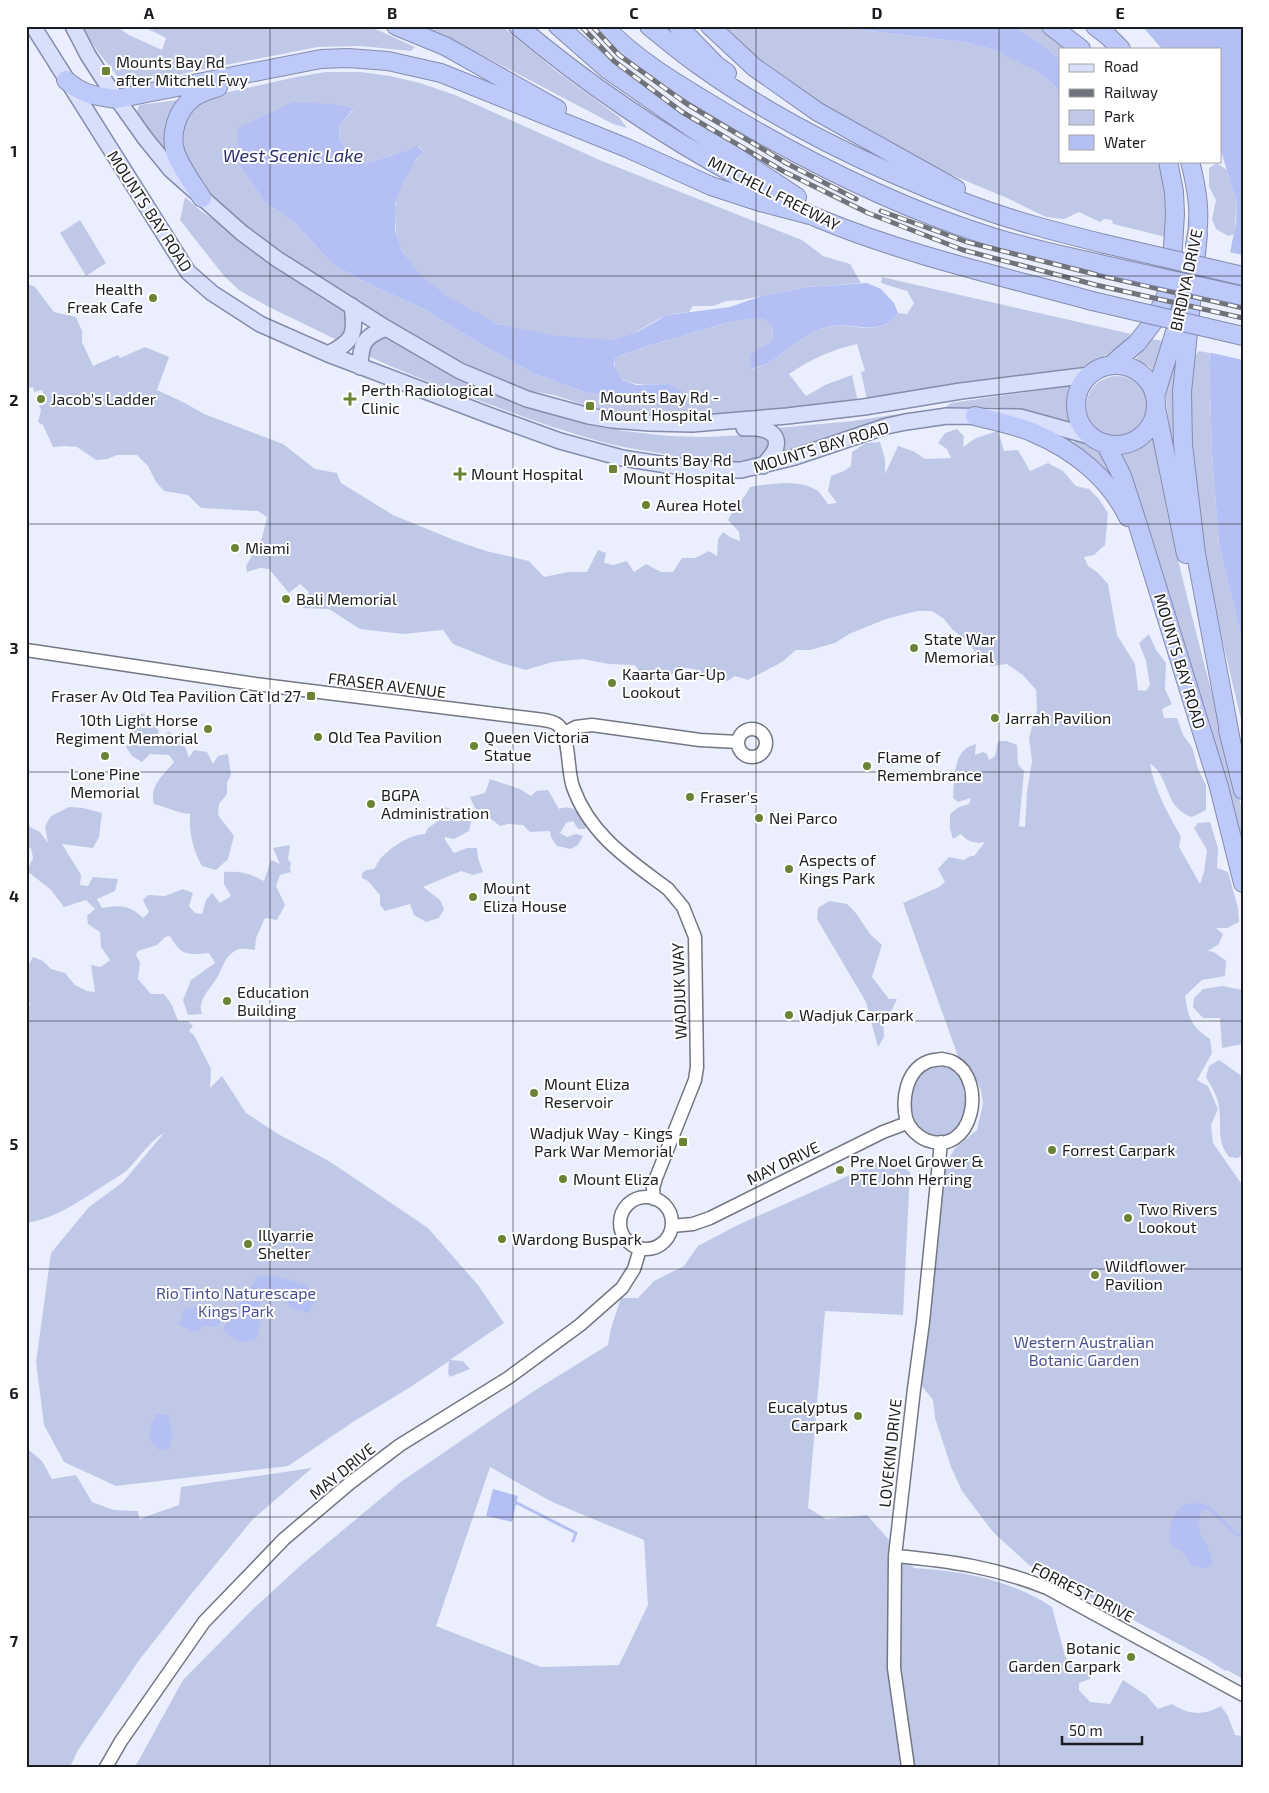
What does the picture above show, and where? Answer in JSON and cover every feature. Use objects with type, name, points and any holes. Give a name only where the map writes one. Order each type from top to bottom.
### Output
[{"type":"highway","points":[[396,26],[445,46],[627,148]]},
{"type":"highway","name":"MITCHELL FREEWAY","points":[[518,26],[589,84],[657,130],[719,167],[810,215],[892,245],[1092,301],[1243,336]]},
{"type":"highway","points":[[558,26],[607,69],[848,230]]},
{"type":"highway","points":[[604,26],[632,53],[678,85],[767,138],[873,192],[983,235],[1100,264],[1243,296]]},
{"type":"highway","points":[[649,26],[699,66],[744,95],[834,146],[914,183],[964,203],[1047,229],[1243,276]]},
{"type":"highway","points":[[678,26],[716,65],[797,126]]},
{"type":"highway","points":[[710,26],[754,67],[818,112],[1003,215]]},
{"type":"highway","points":[[1051,26],[1080,48]]},
{"type":"highway","points":[[1062,26],[1089,48]]},
{"type":"highway","points":[[1095,26],[1120,48]]},
{"type":"highway","points":[[66,80],[76,89],[87,95],[116,99],[321,59],[388,60],[442,72],[627,148],[711,186],[760,202],[810,215]]},
{"type":"highway","points":[[202,198],[176,152],[174,133],[177,120],[184,107],[192,98],[203,92],[292,64]]},
{"type":"highway","name":"BIRDIYA DRIVE","points":[[1111,365],[1138,343],[1154,321],[1166,296],[1172,262],[1175,214],[1174,192],[1168,162]]},
{"type":"highway","name":"BIRDIYA DRIVE","points":[[1155,402],[1163,370],[1174,341],[1198,234],[1197,190],[1190,162]]},
{"type":"highway","points":[[1198,234],[1182,392],[1183,445],[1196,554],[1231,741]]},
{"type":"highway","points":[[1111,365],[1128,367],[1143,375],[1153,389],[1155,402],[1154,418],[1149,427],[1134,440],[1120,444],[1099,440],[1087,432],[1079,419],[1077,403],[1080,388],[1090,375],[1100,368],[1111,365]]},
{"type":"highway","name":"MOUNTS BAY ROAD","points":[[1155,402],[1178,523],[1243,790]]},
{"type":"highway","points":[[975,416],[1034,433],[1067,451],[1095,472],[1123,508],[1153,575]]},
{"type":"highway","name":"MOUNTS BAY ROAD","points":[[1099,440],[1122,476],[1219,787],[1243,883]]},
{"type":"main road","name":"MOUNTS BAY ROAD","points":[[33,26],[188,272],[212,293],[260,324],[360,367],[551,438],[622,458],[667,465],[741,470],[763,466],[906,422],[947,416],[1020,417],[1099,440]]},
{"type":"main road","name":"MOUNTS BAY ROAD","points":[[73,26],[88,55],[116,99],[145,138],[172,170],[242,233],[277,259],[386,328],[460,371],[546,405],[589,416],[636,422],[692,424],[864,407],[961,391],[1090,375]]},
{"type":"main road","points":[[328,354],[343,346],[352,334],[355,324],[352,306]]},
{"type":"main road","points":[[360,367],[360,352],[364,340],[373,333],[386,328]]},
{"type":"main road","points":[[724,421],[738,428],[757,426],[774,435],[776,444],[774,451],[763,466]]},
{"type":"street","name":"FRASER AVENUE","points":[[26,650],[250,684],[549,721],[556,724],[564,733]]},
{"type":"street","points":[[564,733],[576,726],[592,725],[700,740],[738,742]]},
{"type":"street","name":"WADJUK WAY","points":[[564,733],[568,766],[573,786],[591,822],[613,847],[676,897],[686,914],[695,938],[697,1050],[695,1080],[656,1178],[653,1188],[654,1198]]},
{"type":"street","points":[[942,1059],[953,1062],[964,1071],[973,1101],[968,1122],[963,1132],[954,1139],[941,1142],[930,1141],[920,1137],[907,1123],[904,1112],[904,1098],[907,1085],[914,1072],[926,1062],[942,1059]]},
{"type":"street","name":"MAY DRIVE","points":[[672,1226],[693,1224],[710,1218],[883,1132],[907,1123]]},
{"type":"street","name":"LOVEKIN DRIVE","points":[[908,1767],[894,1668],[895,1556],[925,1303],[941,1142]]},
{"type":"street","points":[[644,1197],[654,1198],[662,1202],[668,1209],[672,1226],[670,1234],[658,1247],[640,1249],[625,1239],[621,1230],[622,1212],[636,1200],[644,1197]]},
{"type":"street","name":"MAY DRIVE","points":[[106,1767],[120,1741],[204,1622],[284,1539],[350,1483],[400,1445],[508,1378],[580,1325],[622,1288],[634,1269],[640,1249]]},
{"type":"street","name":"FORREST DRIVE","points":[[895,1556],[943,1560],[982,1567],[1016,1576],[1047,1588],[1243,1695]]},
{"type":"green space","points":[[82,26],[116,26],[129,35],[162,50],[166,38],[142,26],[369,26],[415,47],[411,51],[360,46],[318,47],[200,70],[127,89],[96,49]]},
{"type":"green space","points":[[416,26],[502,26],[555,70],[619,117],[627,128],[613,124],[480,54]]},
{"type":"green space","points":[[712,26],[828,26],[963,42],[992,49],[1016,60],[1040,73],[1059,90],[1059,162],[1163,162],[1170,238],[1113,224],[1112,220],[1104,219],[1100,222],[1079,212],[1064,219],[1046,217],[1007,198],[928,165],[822,110],[733,43],[733,33],[714,29]]},
{"type":"green space","points":[[1012,26],[1041,26],[1071,48],[1059,48],[1059,58],[1042,44]]},
{"type":"green space","points":[[326,72],[361,72],[390,76],[420,83],[455,95],[602,161],[802,240],[823,256],[850,264],[861,283],[808,287],[741,300],[726,301],[713,306],[693,306],[689,312],[666,316],[626,337],[618,339],[584,339],[540,334],[499,324],[473,312],[432,285],[410,263],[403,252],[398,238],[395,225],[395,207],[399,189],[407,172],[424,152],[419,146],[366,163],[353,155],[339,140],[340,125],[354,109],[238,163],[264,201],[296,224],[332,264],[369,284],[426,310],[475,341],[535,374],[587,393],[648,400],[680,399],[668,384],[641,384],[625,380],[619,376],[615,358],[657,343],[731,322],[746,319],[764,319],[773,329],[772,341],[749,354],[752,369],[770,362],[808,336],[825,328],[842,326],[869,328],[885,325],[898,313],[907,314],[914,303],[907,291],[881,283],[882,277],[1131,334],[1116,348],[1098,359],[1080,368],[1060,374],[1039,379],[868,405],[861,372],[865,371],[857,344],[821,356],[789,374],[806,396],[825,385],[852,375],[859,406],[735,418],[644,418],[602,411],[554,395],[519,389],[478,371],[432,346],[265,243],[227,213],[199,186],[180,144],[187,115],[195,105],[211,96]]},
{"type":"green space","points":[[178,100],[170,118],[174,166],[136,114],[139,105]]},
{"type":"green space","points":[[1217,163],[1227,170],[1237,203],[1234,234],[1228,236],[1216,229],[1212,219],[1216,200],[1209,187],[1209,168]]},
{"type":"green space","points":[[185,197],[201,211],[338,305],[345,313],[349,323],[343,338],[335,339],[269,307],[239,290],[224,276],[180,220]]},
{"type":"green space","points":[[80,220],[106,263],[86,276],[60,233]]},
{"type":"green space","name":"Western Australian Botanic Garden","points":[[26,283],[35,287],[54,312],[76,317],[82,331],[82,342],[93,366],[118,355],[120,358],[145,347],[169,357],[157,390],[204,414],[283,444],[315,469],[337,473],[341,483],[393,515],[486,551],[529,561],[544,577],[568,572],[587,572],[598,550],[606,553],[604,563],[613,565],[627,561],[634,572],[646,564],[661,572],[673,572],[682,558],[695,558],[709,551],[717,556],[718,539],[723,532],[740,541],[739,532],[728,520],[750,487],[784,483],[802,484],[818,491],[828,504],[837,503],[828,491],[831,476],[851,466],[852,452],[866,443],[880,442],[885,459],[885,474],[898,446],[913,451],[925,459],[951,458],[947,449],[938,443],[945,433],[957,429],[964,436],[963,447],[976,438],[998,431],[1004,451],[1018,450],[1030,471],[1048,463],[1063,471],[1076,486],[1089,489],[1099,499],[1108,513],[1105,545],[1094,555],[1084,557],[1088,566],[1097,572],[1108,584],[1117,635],[1135,664],[1138,690],[1146,691],[1150,685],[1146,661],[1139,643],[1149,634],[1156,650],[1166,663],[1165,689],[1172,704],[1162,709],[1164,718],[1177,718],[1183,735],[1192,747],[1198,769],[1206,785],[1206,810],[1192,817],[1183,813],[1176,807],[1162,777],[1150,763],[1155,783],[1162,801],[1181,837],[1179,847],[1200,884],[1207,850],[1194,828],[1198,823],[1210,822],[1218,848],[1217,868],[1228,872],[1238,908],[1239,922],[1227,928],[1216,928],[1223,934],[1219,944],[1208,951],[1214,952],[1226,961],[1225,976],[1202,980],[1185,996],[1194,1025],[1210,1039],[1212,1053],[1197,1080],[1208,1086],[1218,1109],[1211,1125],[1213,1143],[1243,1186],[1243,1679],[1029,1565],[993,1532],[962,1491],[951,1467],[935,1418],[933,1400],[920,1384],[943,1178],[955,1148],[977,1130],[983,1103],[981,1091],[973,1071],[959,1059],[903,903],[939,887],[945,882],[938,869],[949,857],[964,860],[974,856],[985,842],[972,842],[961,834],[953,839],[950,828],[950,814],[959,807],[969,804],[971,798],[958,802],[953,798],[956,765],[968,747],[976,744],[975,755],[983,752],[987,754],[989,760],[995,756],[998,741],[1007,741],[1017,745],[1018,764],[1024,771],[1019,826],[1025,827],[1027,792],[1032,761],[1029,738],[1037,710],[1036,690],[1023,675],[1007,664],[991,666],[978,656],[968,642],[952,629],[944,619],[932,611],[917,611],[886,619],[849,634],[835,643],[810,650],[796,650],[782,662],[748,680],[735,676],[727,681],[703,676],[694,669],[683,668],[662,680],[641,674],[635,665],[609,664],[583,659],[552,662],[526,670],[501,663],[453,644],[443,630],[403,634],[360,629],[329,609],[303,608],[309,592],[300,584],[289,593],[269,569],[260,568],[247,572],[246,566],[262,538],[267,517],[258,511],[201,508],[188,495],[164,491],[156,482],[148,466],[137,455],[117,455],[107,459],[96,460],[77,447],[53,447],[43,425],[38,422],[41,410],[39,406],[46,403],[42,390],[34,392],[33,387],[29,388],[26,380]]},
{"type":"green space","points":[[381,336],[390,337],[463,379],[515,402],[557,416],[624,431],[669,436],[707,437],[760,434],[770,442],[767,453],[741,461],[713,461],[630,448],[587,438],[412,375],[370,357],[368,350],[370,341]]},
{"type":"green space","points":[[1152,339],[1163,341],[1156,375],[1149,366],[1135,360]]},
{"type":"green space","points":[[1199,351],[1210,353],[1212,453],[1219,545],[1243,643],[1243,728],[1209,583],[1195,501],[1189,425],[1192,359]]},
{"type":"green space","points":[[1179,353],[1176,452],[1167,410],[1166,384],[1172,361]]},
{"type":"green space","points":[[1111,376],[1123,376],[1139,385],[1146,395],[1148,407],[1146,419],[1139,429],[1123,438],[1111,438],[1100,433],[1091,424],[1086,413],[1086,401],[1091,390],[1100,381]]},
{"type":"green space","points":[[1076,385],[1072,404],[1074,423],[1072,425],[997,407],[944,408],[951,403]]},
{"type":"green space","points":[[911,412],[899,419],[782,457],[777,428],[853,421]]},
{"type":"green space","points":[[1150,438],[1153,439],[1183,580],[1243,813],[1243,844],[1192,667],[1144,522],[1115,455],[1128,451]]},
{"type":"green space","points":[[1075,440],[1093,445],[1104,454],[1117,484],[1074,443]]},
{"type":"green space","points":[[141,713],[147,716],[159,731],[154,741],[165,739],[168,731],[182,743],[189,758],[194,750],[207,752],[213,764],[218,756],[228,754],[231,775],[227,782],[227,794],[219,804],[218,815],[234,836],[228,859],[216,870],[202,866],[199,860],[191,835],[190,814],[154,804],[155,786],[174,762],[169,755],[150,754],[142,762],[132,756],[126,747],[132,737],[133,723]]},
{"type":"green space","points":[[490,779],[520,789],[531,796],[536,791],[548,790],[559,809],[569,808],[576,810],[587,824],[585,829],[578,829],[573,821],[566,823],[560,833],[567,837],[576,834],[583,836],[578,845],[571,849],[557,846],[551,837],[550,831],[530,832],[523,825],[508,824],[500,826],[487,816],[483,817],[475,808],[470,797],[485,793]]},
{"type":"green space","name":"Rio Tinto Naturescape Kings Park","points":[[69,807],[83,808],[102,813],[99,837],[93,848],[62,844],[81,875],[80,885],[88,886],[93,877],[118,879],[115,891],[97,899],[102,908],[114,906],[129,908],[143,918],[149,912],[143,900],[148,895],[165,896],[183,889],[193,893],[189,906],[195,913],[202,914],[206,900],[212,893],[220,903],[231,896],[224,884],[224,872],[245,873],[264,881],[271,860],[280,864],[273,848],[290,845],[288,859],[291,863],[291,872],[280,875],[276,886],[285,905],[277,920],[265,918],[256,938],[255,950],[237,950],[227,958],[218,976],[205,994],[201,1004],[202,1014],[188,1015],[183,1000],[191,980],[215,963],[209,953],[186,953],[174,943],[170,936],[165,937],[157,945],[138,951],[136,955],[140,962],[138,979],[151,994],[164,994],[172,1005],[178,1021],[188,1021],[193,1026],[189,1031],[194,1035],[211,1069],[210,1088],[222,1076],[246,1113],[278,1134],[329,1161],[428,1228],[478,1285],[504,1323],[450,1360],[463,1361],[470,1369],[450,1377],[448,1373],[449,1361],[288,1466],[116,1486],[64,1462],[44,1425],[36,1362],[51,1253],[89,1207],[123,1182],[164,1133],[154,1140],[128,1169],[120,1175],[68,1208],[37,1221],[26,1223],[26,1009],[30,1005],[26,993],[26,974],[33,957],[43,961],[51,969],[65,973],[75,985],[87,991],[95,992],[91,965],[101,967],[110,960],[101,947],[100,932],[88,924],[87,916],[95,909],[86,900],[64,907],[50,889],[27,871],[33,858],[31,848],[26,849],[26,817],[30,827],[40,832],[48,843],[45,826],[51,816]]},
{"type":"green space","points":[[444,807],[465,810],[472,817],[469,831],[454,839],[445,837],[445,840],[454,853],[467,848],[477,848],[483,872],[473,875],[461,871],[423,887],[440,900],[444,909],[439,918],[426,922],[414,915],[410,904],[385,911],[380,905],[380,895],[368,881],[362,878],[362,873],[366,870],[374,869],[387,852],[408,838],[425,834],[428,828],[438,821],[438,810]]},
{"type":"green space","points":[[829,901],[847,904],[870,934],[882,945],[872,977],[889,999],[897,999],[892,1010],[883,1016],[884,1037],[878,1047],[866,1002],[817,919],[818,908]]},
{"type":"green space","points":[[1222,986],[1243,990],[1243,1044],[1222,1048],[1220,1018],[1203,1018],[1193,1007],[1194,998],[1203,989]]},
{"type":"green space","points":[[1219,1060],[1243,1077],[1243,1153],[1238,1158],[1229,1157],[1222,1145],[1218,1103],[1206,1077],[1209,1066]]},
{"type":"green space","points":[[938,1064],[940,1067],[949,1067],[956,1072],[965,1088],[963,1090],[966,1095],[967,1107],[960,1129],[946,1136],[933,1136],[923,1130],[916,1121],[912,1109],[913,1084],[918,1074],[927,1067]]},
{"type":"green space","points":[[890,1157],[910,1172],[903,1315],[825,1311],[808,1508],[826,1519],[867,1515],[914,1568],[986,1578],[1020,1590],[1052,1607],[1065,1656],[1073,1667],[1092,1662],[1090,1679],[1079,1683],[1079,1690],[1090,1702],[1110,1704],[1123,1680],[1146,1695],[1158,1709],[1172,1704],[1190,1712],[1202,1713],[1221,1706],[1228,1716],[1235,1735],[1243,1736],[1243,1767],[135,1767],[183,1680],[252,1610],[301,1565],[402,1481],[534,1391],[608,1345],[611,1328],[621,1298],[638,1298],[654,1281],[684,1266],[698,1246],[738,1225]],"holes":[[[490,1467],[552,1502],[644,1540],[648,1605],[619,1665],[541,1667],[436,1626]]]},
{"type":"green space","points":[[26,1450],[29,1450],[42,1461],[52,1479],[76,1475],[92,1502],[114,1510],[138,1511],[139,1519],[179,1505],[181,1487],[312,1468],[253,1519],[188,1598],[140,1659],[78,1750],[70,1767],[26,1767]]},
{"type":"water","points":[[828,26],[1012,26],[1042,44],[1059,58],[1059,90],[1040,73],[992,49],[963,42]]},
{"type":"water","points":[[1142,26],[1243,26],[1243,643],[1219,545],[1212,453],[1209,361],[1236,222],[1237,203],[1222,154],[1222,48],[1161,48]]},
{"type":"water","name":"West Scenic Lake","points":[[293,102],[332,104],[354,108],[340,125],[339,140],[353,155],[366,163],[418,146],[424,152],[416,159],[403,182],[395,204],[395,230],[403,253],[422,276],[447,296],[498,324],[558,336],[614,340],[637,332],[667,315],[730,307],[761,296],[808,287],[867,283],[881,289],[894,303],[898,313],[885,325],[877,327],[833,326],[816,331],[770,362],[751,369],[749,354],[772,341],[773,329],[764,319],[745,319],[729,322],[635,350],[615,358],[614,365],[623,380],[636,385],[668,384],[682,390],[681,399],[648,400],[587,393],[535,374],[475,341],[426,310],[369,284],[332,264],[296,224],[264,201],[238,163],[238,128]]},
{"type":"water","points":[[272,1275],[306,1285],[316,1299],[309,1313],[291,1308],[284,1296],[267,1290],[259,1305],[260,1324],[256,1340],[241,1342],[222,1330],[258,1276]]},
{"type":"water","points":[[198,1306],[217,1310],[227,1316],[217,1327],[205,1326],[195,1332],[179,1325],[184,1310]]},
{"type":"water","points":[[156,1414],[168,1415],[173,1434],[169,1448],[160,1451],[152,1442],[149,1434]]},
{"type":"water","points":[[493,1489],[518,1496],[512,1522],[486,1516]]},
{"type":"water","points":[[1196,1503],[1211,1507],[1210,1510],[1203,1510],[1198,1525],[1211,1556],[1212,1564],[1205,1568],[1190,1564],[1185,1554],[1172,1547],[1169,1541],[1169,1531],[1178,1511],[1184,1505]]},
{"type":"pier","points":[[1228,252],[1243,255],[1243,360],[1208,352]]},
{"type":"waterway","points":[[517,1503],[576,1533],[573,1541]]},
{"type":"waterway","points":[[1210,1509],[1237,1534],[1243,1535]]},
{"type":"railway","points":[[581,26],[614,61],[682,112],[783,171],[868,213],[963,250],[1096,285],[1243,318]]},
{"type":"railway","points":[[592,26],[619,55],[687,104],[786,163],[856,199]]},
{"type":"railway","points":[[881,211],[967,242],[1098,275],[1243,308]]},
{"type":"place","name":"Mounts Bay Rd after Mitchell Fwy","points":[[106,71]]},
{"type":"place","name":"Health Freak Cafe","points":[[153,298]]},
{"type":"place","name":"Jacob's Ladder","points":[[41,399]]},
{"type":"place","name":"Perth Radiological Clinic","points":[[350,399]]},
{"type":"place","name":"Mounts Bay Rd - Mount Hospital","points":[[590,406]]},
{"type":"place","name":"Mounts Bay Rd Mount Hospital","points":[[613,469]]},
{"type":"place","name":"Mount Hospital","points":[[460,474]]},
{"type":"place","name":"Aurea Hotel","points":[[646,505]]},
{"type":"place","name":"Miami","points":[[235,548]]},
{"type":"place","name":"Bali Memorial","points":[[286,599]]},
{"type":"place","name":"State War Memorial","points":[[914,648]]},
{"type":"place","name":"Kaarta Gar-Up Lookout","points":[[612,683]]},
{"type":"place","name":"Fraser Av Old Tea Pavilion Cat Id 27","points":[[311,696]]},
{"type":"place","name":"Jarrah Pavilion","points":[[995,718]]},
{"type":"place","name":"10th Light Horse Regiment Memorial","points":[[208,729]]},
{"type":"place","name":"Old Tea Pavilion","points":[[318,737]]},
{"type":"place","name":"Queen Victoria Statue","points":[[474,746]]},
{"type":"place","name":"Lone Pine Memorial","points":[[105,756]]},
{"type":"place","name":"Flame of Remembrance","points":[[867,766]]},
{"type":"place","name":"Fraser's","points":[[690,797]]},
{"type":"place","name":"BGPA Administration","points":[[371,804]]},
{"type":"place","name":"Nei Parco","points":[[759,818]]},
{"type":"place","name":"Aspects of Kings Park","points":[[789,869]]},
{"type":"place","name":"Mount Eliza House","points":[[473,897]]},
{"type":"place","name":"Education Building","points":[[227,1001]]},
{"type":"place","name":"Wadjuk Carpark","points":[[789,1015]]},
{"type":"place","name":"Mount Eliza Reservoir","points":[[534,1093]]},
{"type":"place","name":"Wadjuk Way - Kings Park War Memorial","points":[[683,1142]]},
{"type":"place","name":"Forrest Carpark","points":[[1052,1150]]},
{"type":"place","name":"Pre Noel Grower & PTE John Herring","points":[[840,1170]]},
{"type":"place","name":"Mount Eliza","points":[[563,1179]]},
{"type":"place","name":"Two Rivers Lookout","points":[[1128,1218]]},
{"type":"place","name":"Wardong Buspark","points":[[502,1239]]},
{"type":"place","name":"Illyarrie Shelter","points":[[248,1244]]},
{"type":"place","name":"Wildflower Pavilion","points":[[1095,1275]]},
{"type":"place","name":"Eucalyptus Carpark","points":[[858,1416]]},
{"type":"place","name":"Botanic Garden Carpark","points":[[1131,1657]]}]
